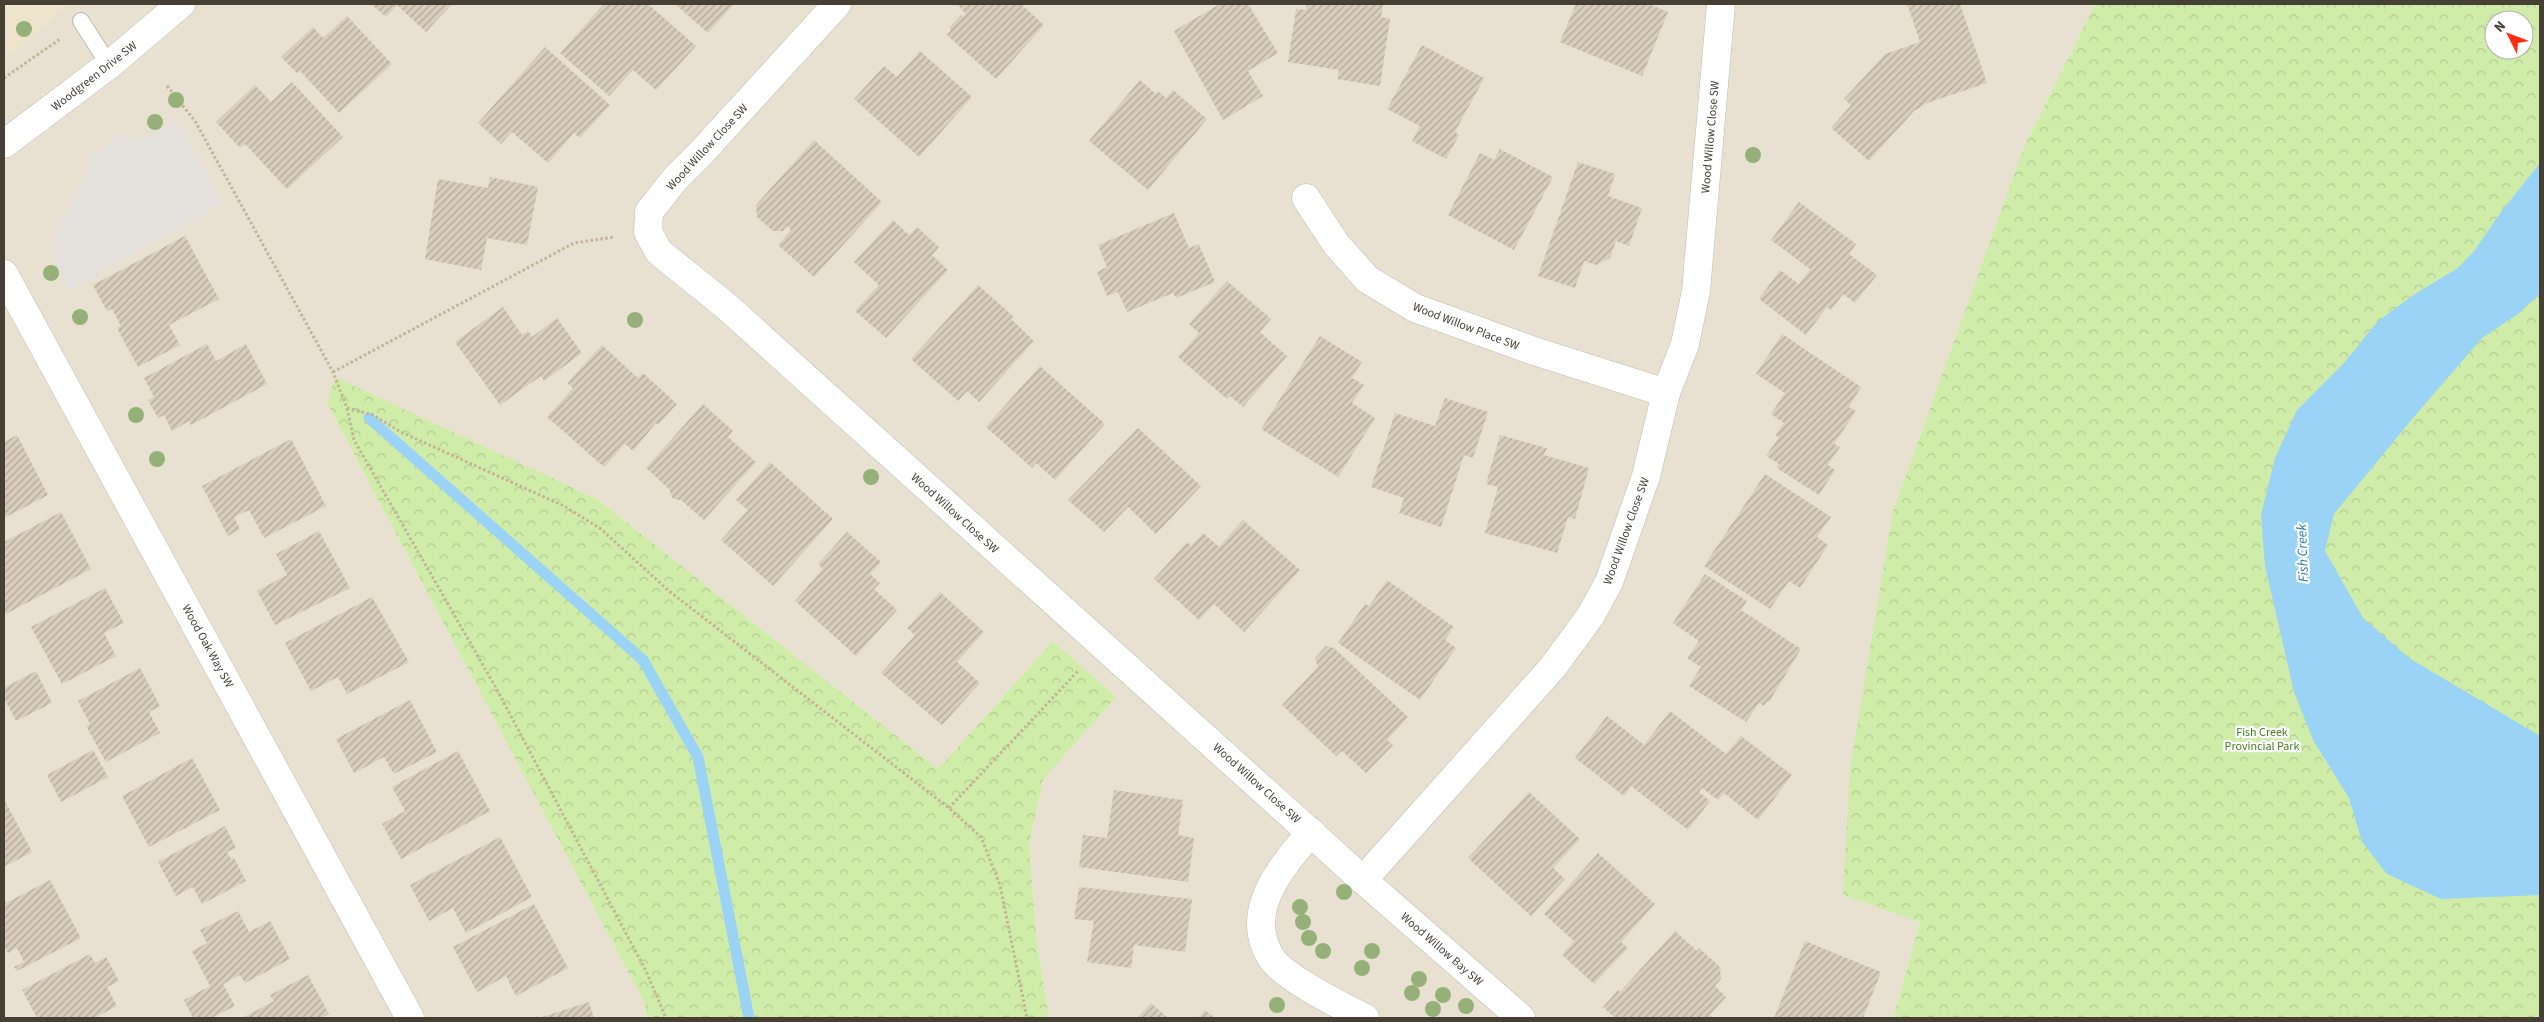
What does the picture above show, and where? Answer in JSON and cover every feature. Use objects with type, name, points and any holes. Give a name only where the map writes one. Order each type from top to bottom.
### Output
[{"type":"street","name":"Woodgreen Drive SW","points":[[4,144],[109,65],[181,4]]},
{"type":"street","name":"Wood Willow Close SW","points":[[837,4],[675,179],[649,212],[648,232],[659,252],[725,305],[1363,880],[1554,667],[1591,615],[1610,582],[1643,485],[1666,392],[1685,344],[1696,291],[1721,4]]},
{"type":"street","name":"Wood Willow Place SW","points":[[1306,198],[1336,244],[1367,278],[1415,308],[1531,350],[1666,392]]},
{"type":"street","name":"Wood Oak Way SW","points":[[4,274],[410,1018]]},
{"type":"street","points":[[1311,832],[1282,866],[1264,901],[1261,932],[1273,960],[1300,982],[1365,1018]]},
{"type":"street","name":"Wood Willow Bay SW","points":[[1363,880],[1521,1018]]},
{"type":"lane","points":[[81,21],[109,65]]},
{"type":"path","points":[[4,78],[61,39]]},
{"type":"path","points":[[167,86],[194,121],[333,372],[347,408],[354,440],[494,686],[646,971],[666,1018]]},
{"type":"path","points":[[333,372],[574,243],[648,232]]},
{"type":"path","points":[[347,408],[373,415],[401,432],[564,506],[601,529],[669,591],[949,808],[981,837],[1000,885],[1027,1018]]},
{"type":"path","points":[[949,808],[1102,645]]},
{"type":"shaded area","points":[[4,4],[2095,4],[2024,147],[1893,511],[1920,921],[1893,1018],[1049,1018],[1037,943],[1029,845],[1043,780],[1116,697],[1053,641],[938,769],[597,499],[335,378],[327,403],[645,1004],[647,1018],[4,1018]]},
{"type":"shaded area","points":[[4,4],[69,4],[21,47],[4,58]]},
{"type":"shaded area","points":[[176,119],[223,202],[69,291],[50,251],[54,235],[88,169],[90,157],[122,134],[143,140]]},
{"type":"green space","name":"Fish Creek Provincial Park","points":[[2095,4],[2540,4],[2540,1018],[1893,1018],[1920,922],[1843,895],[1850,769],[1893,511],[2024,147]]},
{"type":"green space","points":[[335,377],[597,499],[938,769],[1053,641],[1116,697],[1043,780],[1029,845],[1037,943],[1049,1018],[647,1018],[645,1004],[327,403]]},
{"type":"water","name":"Fish Creek","points":[[2540,163],[2540,294],[2518,314],[2482,338],[2413,418],[2334,514],[2325,551],[2363,618],[2409,658],[2540,736],[2540,895],[2441,899],[2387,874],[2362,842],[2349,798],[2313,740],[2294,692],[2265,566],[2261,515],[2275,458],[2297,410],[2344,363],[2377,322],[2415,294],[2458,268],[2475,250],[2501,212]]},
{"type":"building","points":[[371,4],[452,4],[426,32],[397,5],[386,17]]},
{"type":"building","points":[[604,4],[648,4],[696,46],[656,90],[633,70],[609,96],[560,53]]},
{"type":"building","points":[[675,4],[734,4],[708,33]]},
{"type":"building","points":[[957,4],[1021,4],[1044,25],[996,79],[947,35],[951,30],[949,28],[961,15],[964,16],[966,14]]},
{"type":"building","points":[[1220,4],[1248,4],[1278,53],[1248,71],[1263,96],[1223,120],[1174,31]]},
{"type":"building","points":[[1307,4],[1383,4],[1381,17],[1390,19],[1380,86],[1337,79],[1339,70],[1288,62],[1296,9],[1306,10]]},
{"type":"building","points":[[1576,4],[1649,4],[1668,12],[1642,76],[1560,42]]},
{"type":"building","points":[[1907,4],[1960,4],[1987,83],[1927,103],[1914,111],[1869,161],[1831,128],[1851,105],[1844,99],[1885,54],[1920,42]]},
{"type":"building","points":[[347,16],[392,64],[339,113],[300,71],[297,73],[281,57],[313,27],[323,38]]},
{"type":"building","points":[[1422,45],[1484,78],[1455,132],[1459,135],[1446,159],[1412,141],[1420,126],[1387,109]]},
{"type":"building","points":[[545,47],[610,105],[580,138],[574,133],[548,163],[512,132],[501,144],[478,123]]},
{"type":"building","points":[[920,51],[972,97],[919,157],[854,99],[884,66],[897,77]]},
{"type":"building","points":[[1140,80],[1156,94],[1158,91],[1166,98],[1173,90],[1207,119],[1148,190],[1089,141]]},
{"type":"building","points":[[292,82],[343,137],[287,189],[245,144],[240,148],[216,122],[255,85],[271,102]]},
{"type":"building","points":[[814,140],[882,202],[814,277],[778,245],[791,230],[787,226],[783,231],[773,231],[757,217],[756,205]]},
{"type":"building","points":[[1500,149],[1553,177],[1514,250],[1448,215],[1480,153],[1494,160]]},
{"type":"building","points":[[1578,162],[1615,174],[1608,196],[1642,208],[1629,246],[1616,241],[1610,258],[1596,265],[1584,261],[1575,288],[1538,276]]},
{"type":"building","points":[[490,177],[538,187],[527,245],[487,238],[481,270],[425,259],[438,179],[488,188]]},
{"type":"building","points":[[1799,202],[1856,244],[1849,254],[1877,275],[1855,303],[1843,294],[1831,310],[1827,307],[1806,335],[1759,299],[1780,270],[1799,284],[1810,269],[1771,240]]},
{"type":"building","points":[[1174,213],[1189,248],[1199,244],[1215,282],[1176,298],[1173,293],[1127,312],[1118,292],[1107,296],[1097,272],[1107,267],[1098,245]]},
{"type":"building","points":[[893,220],[909,235],[917,227],[939,247],[932,255],[948,270],[886,338],[855,311],[879,285],[854,262]]},
{"type":"building","points":[[185,236],[219,299],[169,325],[180,345],[138,367],[117,328],[121,326],[112,309],[107,311],[93,285]]},
{"type":"building","points":[[1227,281],[1271,319],[1260,332],[1287,356],[1243,407],[1230,396],[1227,399],[1178,357],[1199,333],[1189,324]]},
{"type":"building","points":[[978,285],[1014,317],[1011,319],[1034,341],[979,402],[967,391],[958,401],[911,359]]},
{"type":"building","points":[[503,307],[522,335],[528,331],[532,337],[557,318],[582,353],[544,381],[541,376],[500,405],[455,342]]},
{"type":"building","points":[[1782,334],[1861,387],[1849,407],[1856,411],[1834,444],[1840,447],[1828,465],[1835,470],[1819,495],[1777,468],[1779,464],[1766,456],[1779,437],[1775,435],[1784,423],[1771,414],[1785,393],[1756,374]]},
{"type":"building","points":[[1320,336],[1362,362],[1352,378],[1364,385],[1352,403],[1375,418],[1338,477],[1261,429]]},
{"type":"building","points":[[207,344],[216,361],[246,344],[267,384],[191,425],[189,421],[172,431],[164,415],[158,418],[148,400],[154,397],[144,378]]},
{"type":"building","points":[[602,345],[638,378],[643,373],[677,404],[658,425],[656,423],[633,451],[625,444],[604,467],[547,417],[573,388],[567,383]]},
{"type":"building","points":[[1040,366],[1105,424],[1055,480],[1036,463],[1032,468],[986,427]]},
{"type":"building","points":[[1445,398],[1488,412],[1473,458],[1464,455],[1441,527],[1399,513],[1404,498],[1371,487],[1395,413],[1435,426]]},
{"type":"building","points":[[703,404],[733,431],[728,437],[756,462],[704,520],[681,500],[673,499],[669,489],[646,468]]},
{"type":"building","points":[[1138,428],[1201,486],[1156,534],[1128,507],[1104,532],[1068,500]]},
{"type":"building","points":[[17,435],[48,495],[4,518],[4,442]]},
{"type":"building","points":[[1500,435],[1547,448],[1544,455],[1589,468],[1575,519],[1568,517],[1557,553],[1485,533],[1498,487],[1486,484]]},
{"type":"building","points":[[291,439],[326,506],[264,538],[249,510],[234,517],[240,529],[228,536],[202,486]]},
{"type":"building","points":[[770,462],[833,519],[773,586],[721,540],[748,510],[736,500]]},
{"type":"building","points":[[1765,474],[1831,517],[1817,537],[1828,545],[1800,588],[1789,581],[1770,609],[1704,566]]},
{"type":"building","points":[[61,512],[91,569],[4,615],[4,542]]},
{"type":"building","points":[[1243,520],[1300,570],[1244,632],[1214,604],[1199,620],[1154,579],[1187,542],[1191,546],[1203,533],[1219,547]]},
{"type":"building","points":[[319,531],[350,588],[275,625],[257,591],[287,575],[276,554]]},
{"type":"building","points":[[847,532],[881,562],[870,574],[880,583],[874,589],[897,610],[856,656],[795,601],[823,569],[818,564]]},
{"type":"building","points":[[1705,574],[1747,601],[1741,610],[1801,649],[1769,702],[1767,701],[1764,706],[1759,703],[1746,722],[1689,686],[1701,667],[1687,658],[1699,641],[1673,623]]},
{"type":"building","points":[[1387,580],[1454,627],[1445,640],[1456,648],[1420,700],[1338,643],[1365,604],[1369,606]]},
{"type":"building","points":[[105,588],[124,623],[104,633],[116,656],[62,684],[31,627]]},
{"type":"building","points":[[940,592],[984,632],[957,662],[980,683],[942,725],[881,673],[915,635],[907,628]]},
{"type":"building","points":[[372,597],[409,662],[347,694],[338,677],[311,691],[285,643]]},
{"type":"building","points":[[1326,646],[1334,648],[1408,717],[1387,740],[1393,745],[1366,773],[1342,751],[1336,756],[1282,705],[1318,667],[1315,658]]},
{"type":"building","points":[[140,668],[160,706],[149,712],[160,733],[106,762],[86,726],[90,724],[78,701]]},
{"type":"building","points":[[36,671],[52,703],[16,721],[4,698],[4,688]]},
{"type":"building","points":[[410,700],[437,752],[394,774],[384,757],[354,773],[336,739]]},
{"type":"building","points":[[1670,711],[1726,754],[1741,736],[1792,775],[1758,820],[1724,793],[1718,800],[1702,788],[1699,792],[1710,801],[1688,830],[1631,786],[1624,796],[1575,758],[1607,716],[1644,745]]},
{"type":"building","points":[[93,750],[108,777],[61,802],[47,775]]},
{"type":"building","points":[[458,751],[490,811],[401,859],[382,824],[405,811],[392,787]]},
{"type":"building","points":[[192,758],[220,810],[149,847],[122,796]]},
{"type":"building","points":[[1114,790],[1183,800],[1178,835],[1194,838],[1188,882],[1079,867],[1083,835],[1107,838]]},
{"type":"building","points":[[1529,792],[1580,839],[1553,868],[1565,879],[1531,916],[1468,858]]},
{"type":"building","points":[[4,799],[32,852],[4,867]]},
{"type":"building","points":[[225,826],[236,848],[227,852],[231,859],[234,858],[246,881],[202,904],[193,887],[176,896],[158,862]]},
{"type":"building","points":[[500,837],[532,897],[466,933],[453,908],[429,921],[410,885]]},
{"type":"building","points":[[1598,853],[1655,904],[1621,942],[1628,948],[1594,984],[1562,955],[1574,941],[1544,914]]},
{"type":"building","points":[[50,880],[81,938],[17,971],[14,967],[24,962],[17,948],[8,953],[4,946],[4,899],[6,903]]},
{"type":"building","points":[[1079,887],[1192,899],[1185,952],[1134,945],[1131,968],[1087,962],[1094,921],[1074,919]]},
{"type":"building","points":[[534,904],[568,968],[516,996],[506,976],[477,992],[453,947]]},
{"type":"building","points":[[238,911],[249,932],[270,921],[290,959],[245,983],[240,975],[223,984],[235,1006],[211,1018],[193,1018],[184,1000],[210,986],[192,951],[207,943],[200,930]]},
{"type":"building","points":[[1675,931],[1697,951],[1699,948],[1720,967],[1721,979],[1715,986],[1726,997],[1710,1015],[1714,1018],[1615,1018],[1603,1007],[1618,990],[1620,992]]},
{"type":"building","points":[[1805,941],[1881,972],[1863,1018],[1774,1018]]},
{"type":"building","points":[[90,954],[95,963],[106,957],[119,981],[107,987],[117,1006],[94,1018],[37,1018],[22,990]]},
{"type":"building","points":[[308,975],[329,1014],[322,1018],[242,1018],[274,1001],[270,995]]},
{"type":"building","points":[[589,1002],[594,1018],[539,1018]]},
{"type":"building","points":[[1151,1003],[1168,1018],[1137,1018]]},
{"type":"building","points":[[1205,1010],[1215,1018],[1198,1018]]},
{"type":"waterway","points":[[369,418],[643,660],[698,757],[749,1018]]}]
